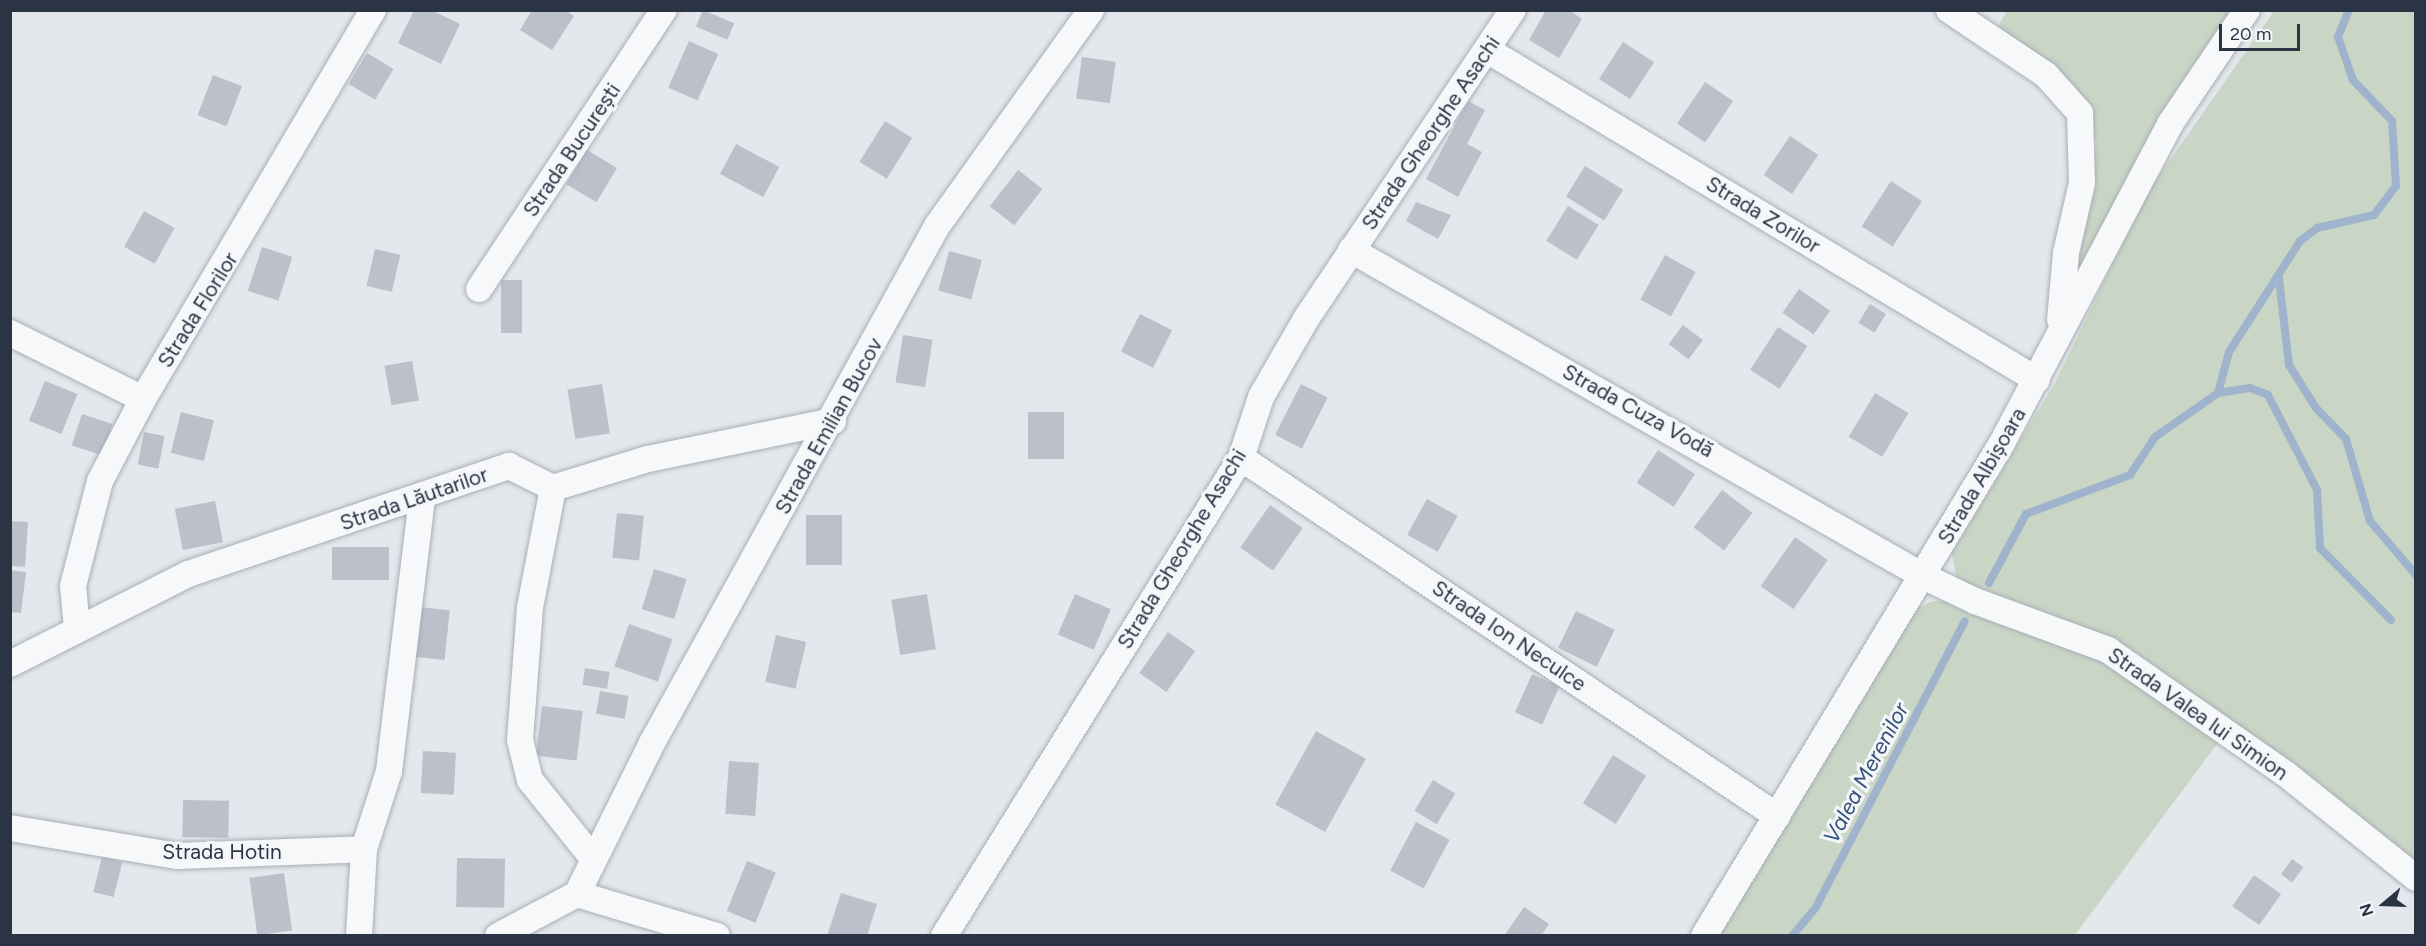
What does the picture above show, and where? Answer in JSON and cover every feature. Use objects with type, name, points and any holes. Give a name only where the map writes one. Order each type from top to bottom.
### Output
[{"type":"street","name":"Strada Florilor","points":[[78,628],[73,586],[84,530],[100,481],[143,399],[373,10]]},
{"type":"street","name":"Strada București","points":[[479,289],[664,10]]},
{"type":"street","name":"Strada Emilian Bucov","points":[[577,894],[591,856],[833,421],[937,226],[1091,10]]},
{"type":"street","name":"Strada Gheorghe Asachi","points":[[944,936],[1241,458],[1261,398],[1351,250],[1489,51],[1513,10]]},
{"type":"street","points":[[1949,10],[2046,75],[2080,113],[2082,183],[2066,253],[2059,332]]},
{"type":"street","name":"Strada Albișoara","points":[[1704,936],[1923,576],[2037,380],[2059,332],[2170,124],[2247,10]]},
{"type":"street","name":"Strada Zorilor","points":[[1489,51],[2037,380]]},
{"type":"street","name":"Strada Cuza Vodă","points":[[1351,250],[1923,576]]},
{"type":"street","points":[[10,333],[143,399]]},
{"type":"street","points":[[591,856],[530,780],[520,740],[530,607],[553,488],[648,459],[833,421]]},
{"type":"street","name":"Strada Ion Neculce","points":[[1241,458],[1777,816]]},
{"type":"street","name":"Strada Lăutarilor","points":[[10,664],[188,574],[423,499],[509,466],[553,488]]},
{"type":"street","points":[[359,936],[364,849],[389,771],[423,499]]},
{"type":"street","name":"Strada Valea lui Simion","points":[[1923,576],[1975,602],[2108,650],[2287,775],[2415,878]]},
{"type":"street","name":"Strada Hotin","points":[[10,828],[177,856],[364,849]]},
{"type":"street","points":[[498,936],[577,894],[717,936]]},
{"type":"green space","points":[[2007,11],[2236,11],[2070,283],[2097,143],[2076,88],[1996,29]]},
{"type":"green space","points":[[2274,11],[2415,11],[2415,861],[2140,655],[1956,578],[1952,552],[2054,385],[2147,193]]},
{"type":"green space","points":[[1933,601],[1950,601],[2109,662],[2220,740],[2075,935],[1715,936],[1917,608]]},
{"type":"building","points":[[414,10],[431,10],[460,24],[441,64],[398,43]]},
{"type":"building","points":[[532,10],[565,10],[574,16],[552,50],[520,30]]},
{"type":"building","points":[[703,10],[734,23],[727,40],[696,27]]},
{"type":"building","points":[[1546,10],[1569,10],[1582,19],[1559,58],[1529,40]]},
{"type":"building","points":[[689,41],[718,54],[697,101],[668,88]]},
{"type":"building","points":[[1623,42],[1654,62],[1630,99],[1599,79]]},
{"type":"building","points":[[367,53],[394,69],[375,100],[348,84]]},
{"type":"building","points":[[1082,57],[1116,62],[1110,103],[1076,99]]},
{"type":"building","points":[[213,75],[242,86],[227,126],[198,115]]},
{"type":"building","points":[[1705,82],[1733,101],[1705,142],[1677,123]]},
{"type":"building","points":[[1468,101],[1485,110],[1467,144],[1482,152],[1458,197],[1426,179]]},
{"type":"building","points":[[885,121],[912,138],[887,179],[860,162]]},
{"type":"building","points":[[1790,136],[1818,155],[1792,194],[1764,175]]},
{"type":"building","points":[[736,144],[779,167],[763,197],[720,174]]},
{"type":"building","points":[[587,150],[617,168],[596,202],[566,184]]},
{"type":"building","points":[[1585,166],[1623,190],[1604,220],[1566,197]]},
{"type":"building","points":[[1018,170],[1042,189],[1014,225],[990,206]]},
{"type":"building","points":[[1891,181],[1922,201],[1893,246],[1862,226]]},
{"type":"building","points":[[1416,202],[1451,215],[1438,239],[1406,221]]},
{"type":"building","points":[[1568,206],[1599,225],[1577,260],[1546,241]]},
{"type":"building","points":[[144,211],[175,228],[155,264],[124,247]]},
{"type":"building","points":[[262,247],[292,257],[278,301],[248,291]]},
{"type":"building","points":[[375,249],[400,255],[392,292],[366,286]]},
{"type":"building","points":[[949,251],[982,260],[971,299],[938,291]]},
{"type":"building","points":[[1665,255],[1696,272],[1671,317],[1640,300]]},
{"type":"building","points":[[501,280],[522,280],[522,333],[501,333]]},
{"type":"building","points":[[1799,289],[1830,311],[1813,335],[1782,313]]},
{"type":"building","points":[[1870,304],[1886,314],[1874,333],[1858,323]]},
{"type":"building","points":[[1140,314],[1172,330],[1153,368],[1121,351]]},
{"type":"building","points":[[1683,325],[1703,340],[1689,359],[1669,344]]},
{"type":"building","points":[[1778,327],[1807,346],[1780,389],[1750,370]]},
{"type":"building","points":[[903,335],[933,340],[925,387],[895,382]]},
{"type":"building","points":[[412,361],[419,400],[391,405],[384,366]]},
{"type":"building","points":[[45,381],[77,394],[61,434],[29,421]]},
{"type":"building","points":[[602,384],[610,433],[575,439],[567,389]]},
{"type":"building","points":[[1301,384],[1328,398],[1302,448],[1275,435]]},
{"type":"building","points":[[1875,393],[1908,413],[1882,457],[1849,437]]},
{"type":"building","points":[[181,412],[214,420],[204,461],[171,453]]},
{"type":"building","points":[[1028,412],[1064,412],[1064,459],[1028,459]]},
{"type":"building","points":[[82,414],[112,424],[102,455],[72,445]]},
{"type":"building","points":[[144,432],[165,436],[158,468],[138,464]]},
{"type":"building","points":[[1658,450],[1695,474],[1674,507],[1637,483]]},
{"type":"building","points":[[1722,490],[1752,513],[1724,550],[1694,528]]},
{"type":"building","points":[[1427,499],[1458,516],[1438,552],[1407,535]]},
{"type":"building","points":[[215,501],[223,542],[183,550],[175,509]]},
{"type":"building","points":[[1270,505],[1303,528],[1273,571],[1240,548]]},
{"type":"building","points":[[617,513],[644,516],[639,561],[612,558]]},
{"type":"building","points":[[806,515],[842,515],[842,565],[806,565]]},
{"type":"building","points":[[10,521],[28,522],[25,567],[10,566]]},
{"type":"building","points":[[1795,537],[1828,560],[1793,609],[1761,586]]},
{"type":"building","points":[[332,547],[389,547],[389,580],[332,580]]},
{"type":"building","points":[[654,569],[687,579],[674,619],[642,609]]},
{"type":"building","points":[[10,570],[26,572],[21,613],[10,612]]},
{"type":"building","points":[[927,594],[936,649],[900,655],[891,600]]},
{"type":"building","points":[[1075,594],[1111,609],[1094,650],[1058,635]]},
{"type":"building","points":[[419,607],[450,610],[445,660],[414,657]]},
{"type":"building","points":[[1576,611],[1615,630],[1597,667],[1558,648]]},
{"type":"building","points":[[629,624],[672,639],[658,682],[614,667]]},
{"type":"building","points":[[1168,632],[1195,651],[1166,692],[1139,673]]},
{"type":"building","points":[[776,635],[806,642],[795,689],[765,682]]},
{"type":"building","points":[[585,668],[610,672],[607,689],[582,685]]},
{"type":"building","points":[[1532,674],[1559,686],[1542,725],[1515,712]]},
{"type":"building","points":[[600,691],[629,696],[625,719],[596,714]]},
{"type":"building","points":[[542,706],[583,711],[577,761],[536,756]]},
{"type":"building","points":[[1316,731],[1366,759],[1325,832],[1275,804]]},
{"type":"building","points":[[423,751],[456,753],[454,795],[421,793]]},
{"type":"building","points":[[1613,755],[1646,776],[1616,824],[1583,803]]},
{"type":"building","points":[[729,761],[759,763],[755,816],[725,814]]},
{"type":"building","points":[[1433,780],[1455,793],[1437,824],[1414,811]]},
{"type":"building","points":[[183,800],[229,801],[228,838],[182,837]]},
{"type":"building","points":[[1416,822],[1450,840],[1424,888],[1390,871]]},
{"type":"building","points":[[102,857],[122,862],[114,897],[93,892]]},
{"type":"building","points":[[457,858],[505,859],[504,908],[456,907]]},
{"type":"building","points":[[2292,859],[2303,867],[2292,883],[2281,874]]},
{"type":"building","points":[[747,861],[776,873],[756,923],[727,911]]},
{"type":"building","points":[[284,873],[292,930],[257,935],[249,878]]},
{"type":"building","points":[[2254,875],[2281,894],[2259,925],[2232,906]]},
{"type":"building","points":[[841,893],[877,904],[867,936],[827,936]]},
{"type":"building","points":[[1524,907],[1549,924],[1541,936],[1504,936]]},
{"type":"waterway","name":"Valea Merenilor","points":[[1989,583],[2026,514],[2130,475],[2155,437],[2218,393],[2229,352],[2300,241],[2317,228],[2374,215],[2396,186],[2392,121],[2353,80],[2338,37],[2349,10]]},
{"type":"waterway","points":[[2279,279],[2289,365],[2316,408],[2346,439],[2370,521],[2416,575]]},
{"type":"waterway","points":[[2218,393],[2250,388],[2268,395],[2317,490],[2320,548],[2391,620]]},
{"type":"waterway","name":"Valea Merenilor","points":[[1792,936],[1816,907],[1965,621]]}]
